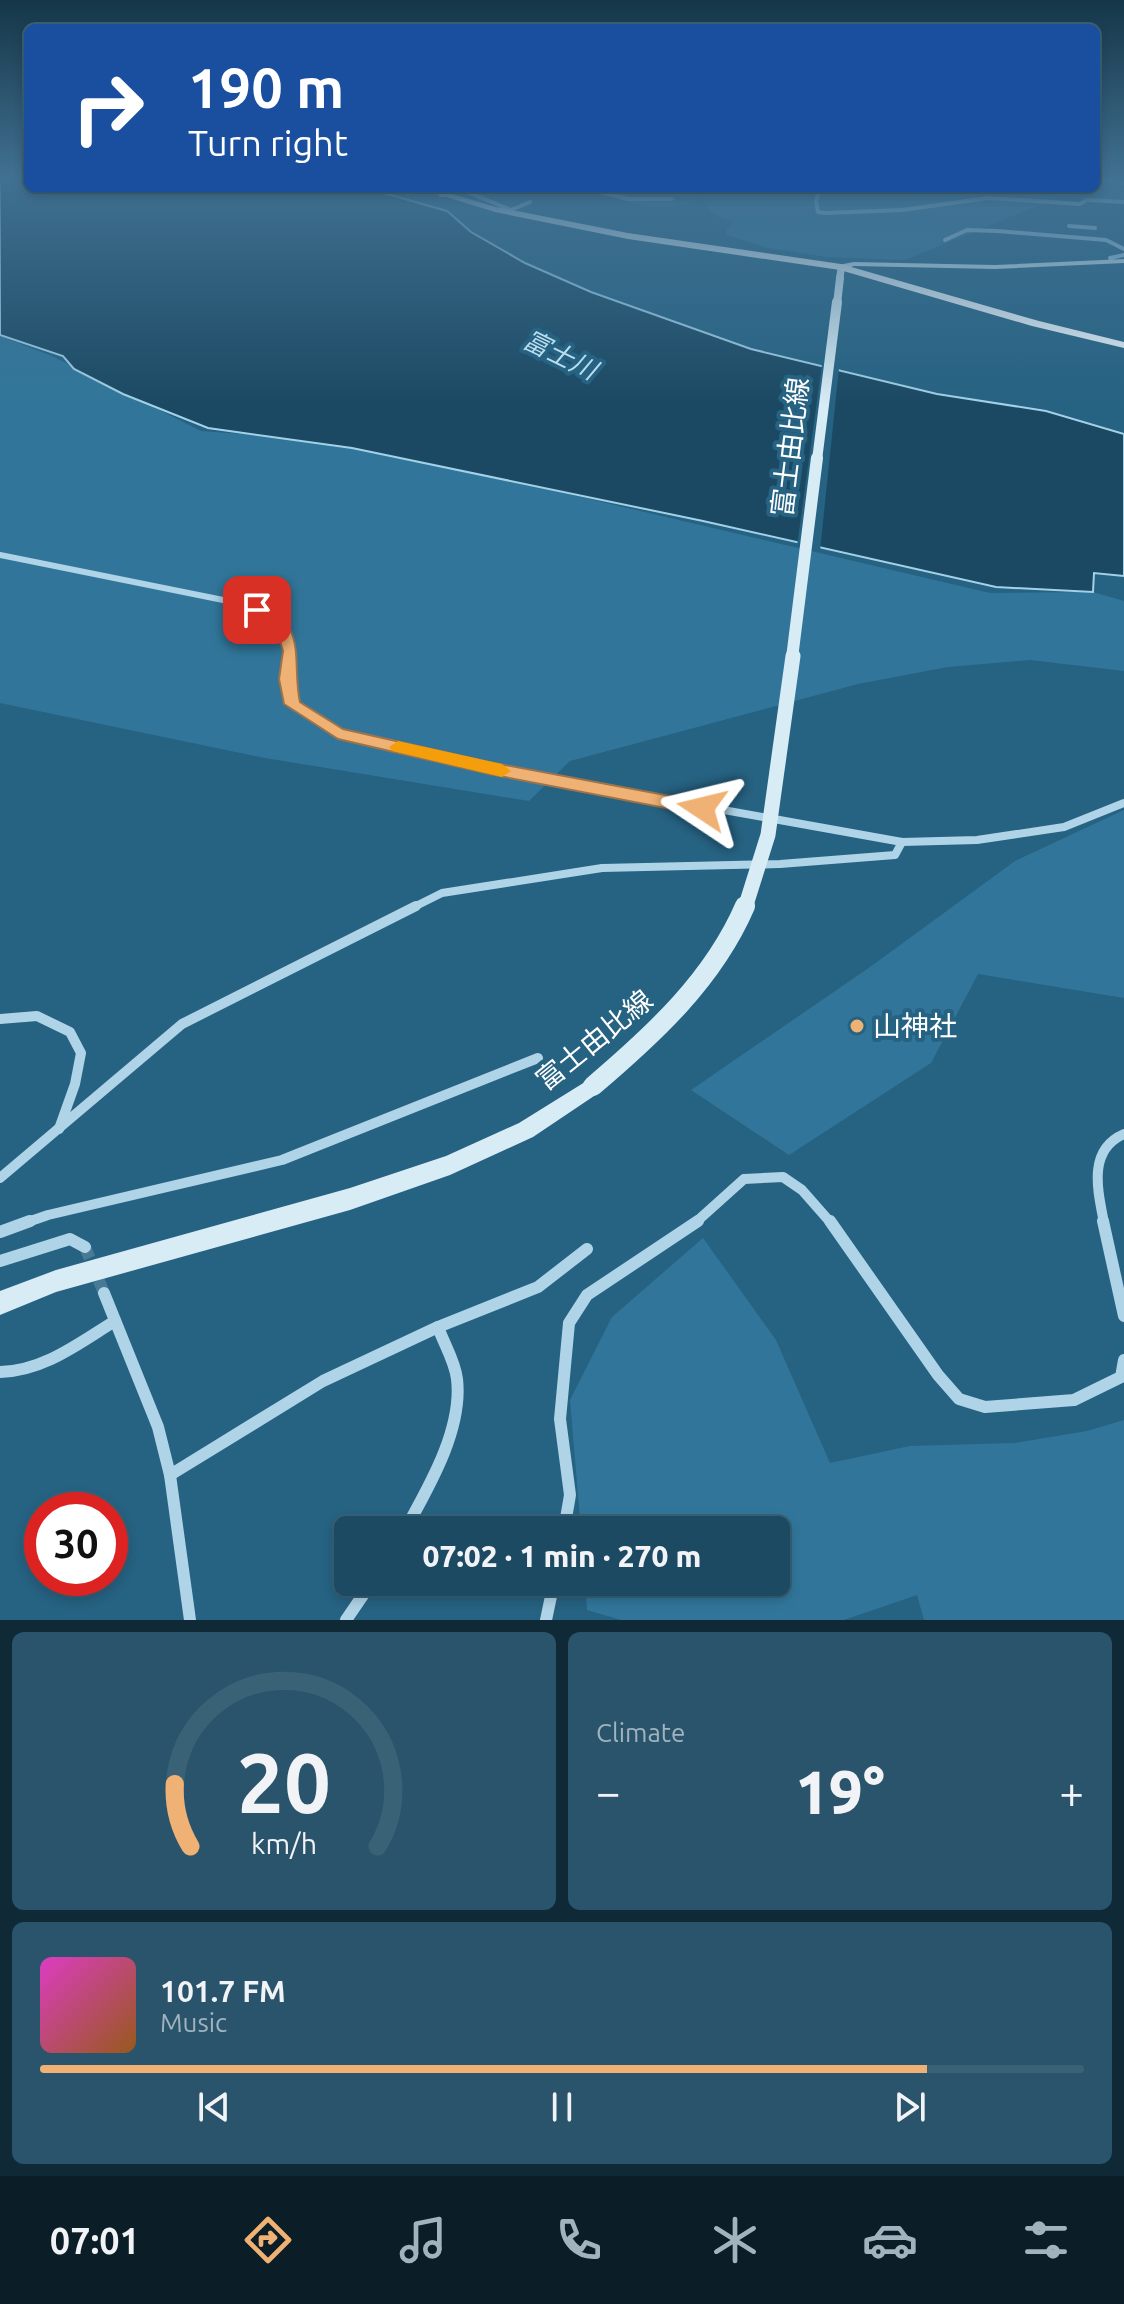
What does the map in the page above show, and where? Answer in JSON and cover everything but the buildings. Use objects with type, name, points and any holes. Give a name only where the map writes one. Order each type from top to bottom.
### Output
[{"type":"main road","points":[[732,254],[883,279],[1036,324],[1124,345]]},
{"type":"main road","points":[[841,272],[874,263],[995,267],[1112,261],[1122,254]]},
{"type":"main road","name":"富士由比線","points":[[0,1303],[56,1281],[350,1199],[450,1165],[526,1130],[593,1086],[652,1038],[696,990],[728,945],[751,897],[765,852],[781,751],[841,272]]},
{"type":"street","points":[[0,555],[76,568],[257,610],[276,622],[285,634],[290,651],[287,679],[292,704],[338,733],[610,792],[902,842],[977,840],[1064,827],[1124,803]]},
{"type":"street","points":[[0,1178],[182,1024],[442,893],[602,868],[780,864],[895,855],[902,842]]},
{"type":"street","points":[[0,1019],[37,1016],[70,1032],[81,1053],[75,1084],[59,1130]]},
{"type":"street","points":[[0,1232],[48,1215],[282,1160],[538,1058]]},
{"type":"street","points":[[1124,1134],[1107,1144],[1098,1161],[1101,1201],[1124,1316]]},
{"type":"street","points":[[566,1516],[570,1495],[560,1419],[569,1323],[587,1295],[700,1220],[744,1179],[783,1177],[821,1209],[938,1375],[959,1399],[985,1407],[1074,1400],[1121,1377],[1124,1360]]},
{"type":"street","points":[[0,1261],[70,1239],[85,1247]]},
{"type":"street","points":[[170,1475],[323,1381],[438,1327],[538,1287],[587,1249]]},
{"type":"street","points":[[104,1293],[158,1427],[170,1475],[190,1620]]},
{"type":"street","points":[[0,1372],[13,1373],[39,1364],[115,1321]]},
{"type":"street","points":[[413,1516],[429,1487],[456,1403],[457,1380],[438,1327]]},
{"type":"street","points":[[346,1620],[362,1596]]},
{"type":"street","points":[[546,1620],[551,1596]]},
{"type":"shaded area","points":[[804,254],[921,254],[905,260]]},
{"type":"shaded area","points":[[0,336],[52,356],[201,431],[342,441],[990,593],[1093,592],[1124,601],[1124,671],[1030,660],[948,667],[858,684],[570,761],[529,801],[265,758],[0,703]]},
{"type":"shaded area","points":[[1124,810],[1124,998],[978,974],[931,1063],[789,1155],[691,1090],[870,967],[1015,861]]},
{"type":"shaded area","points":[[703,1238],[776,1340],[830,1463],[910,1446],[1014,1443],[1087,1431],[1124,1420],[1124,1620],[924,1620],[917,1595],[844,1620],[621,1620],[587,1610],[586,1596],[790,1596],[790,1516],[580,1516],[570,1400],[612,1317]]},
{"type":"water","name":"富士川","points":[[0,254],[509,254],[591,292],[751,349],[937,394],[1046,411],[1124,434],[1124,576],[1094,573],[1093,592],[996,587],[703,521],[352,448],[208,428],[123,394],[74,369],[63,356],[0,335]]},
{"type":"pier","points":[[822,364],[839,368],[820,551],[797,546]]},
{"type":"tunnel","points":[[85,1247],[104,1293]]},
{"type":"slow traffic","points":[[398,747],[502,771]]},
{"type":"place","name":"山神社","points":[[857,1026]]},
{"type":"route","points":[[257,610],[276,622],[285,634],[290,651],[287,679],[292,704],[338,733],[489,768],[702,808]]}]
